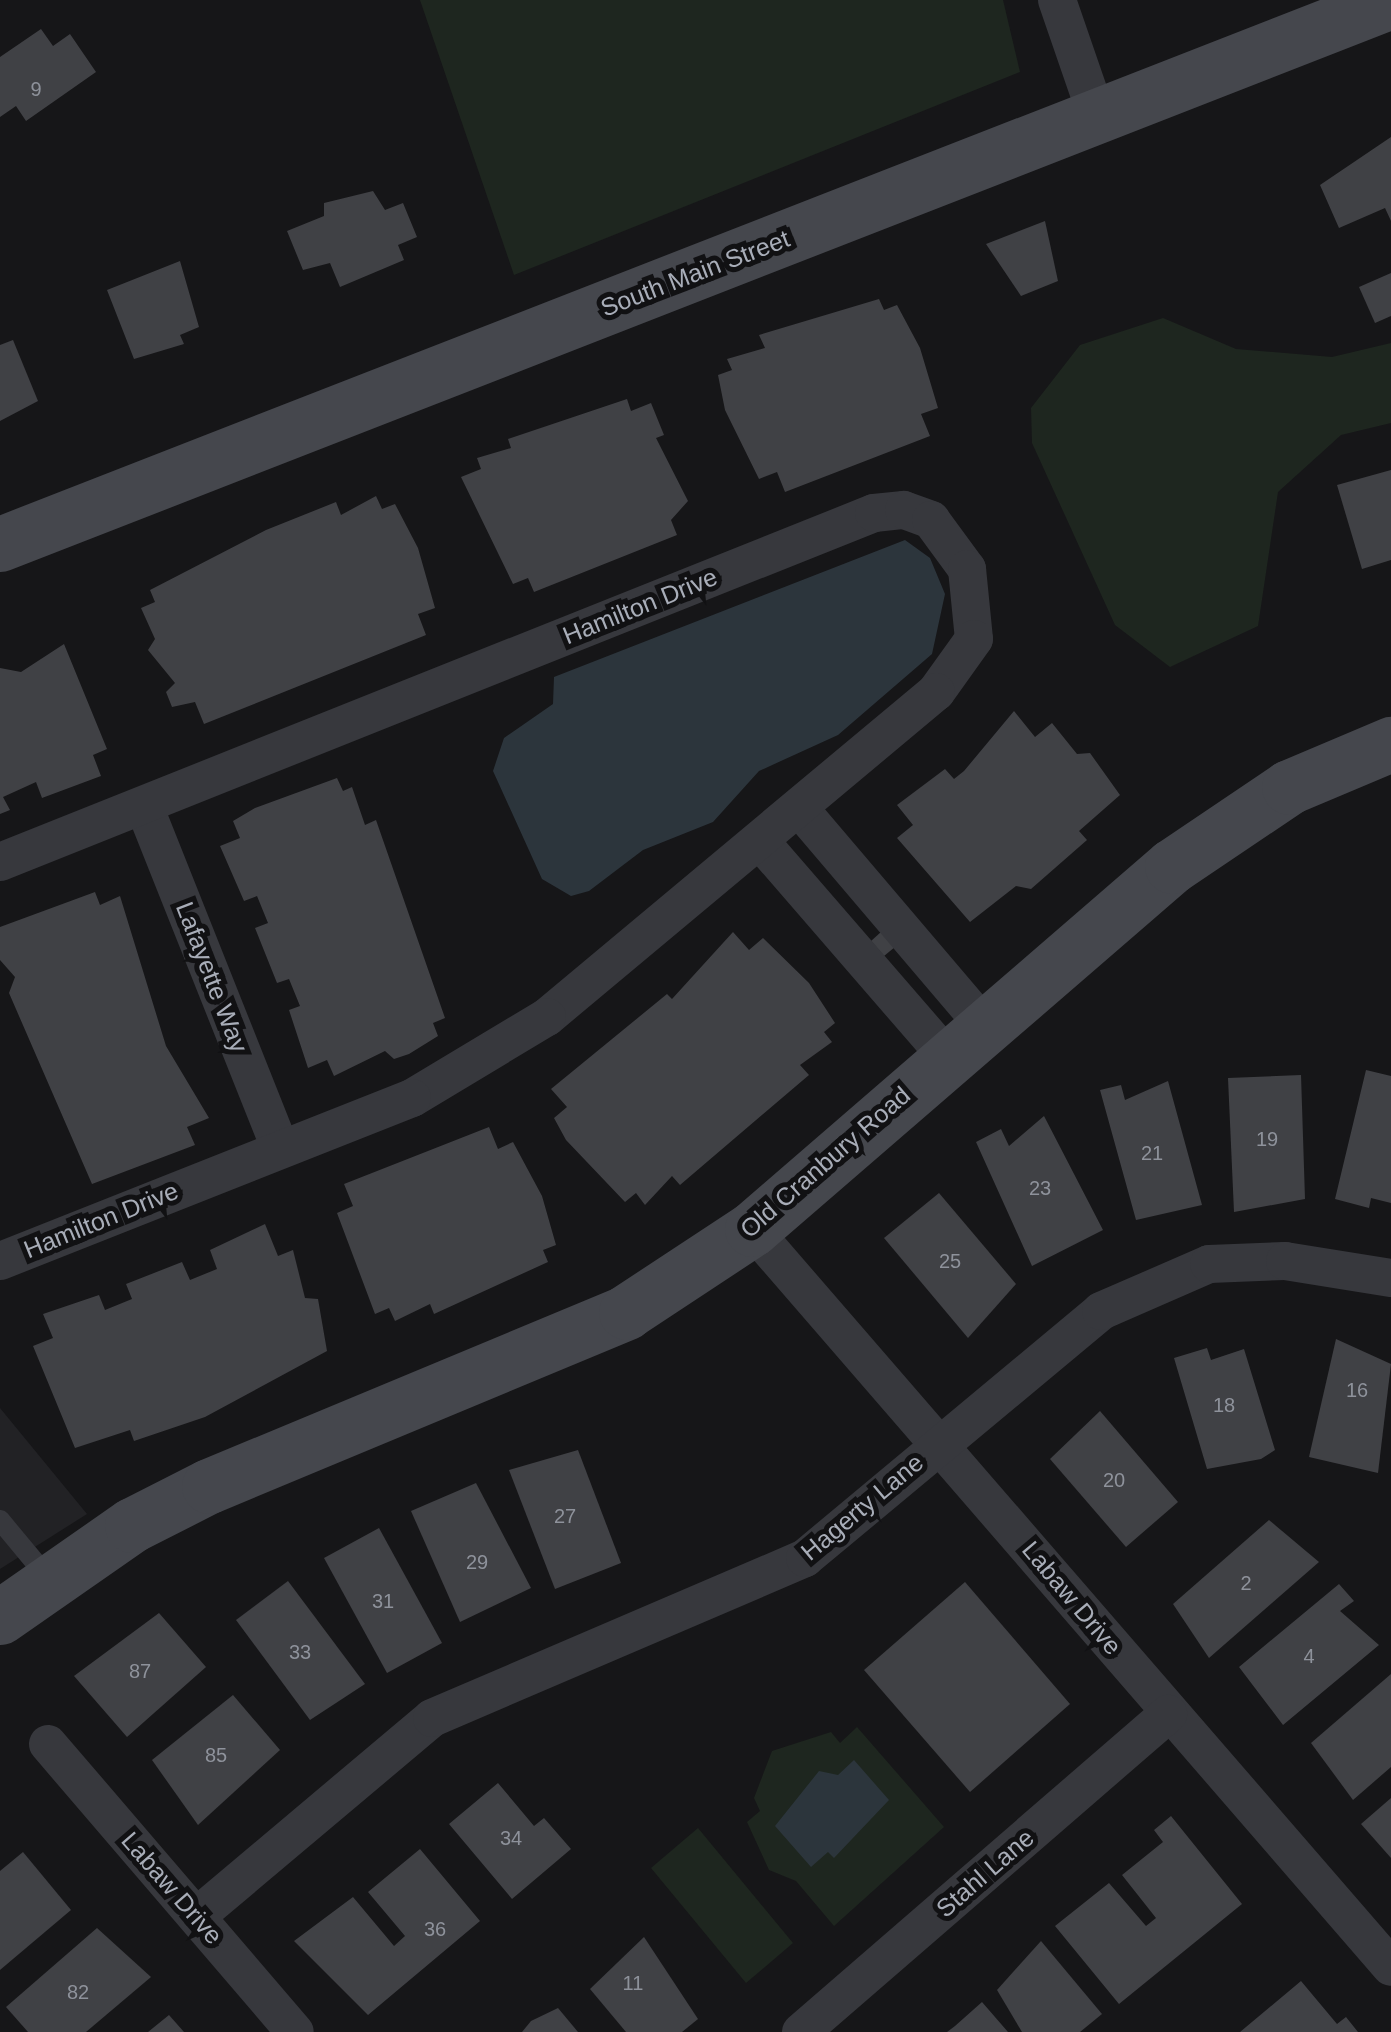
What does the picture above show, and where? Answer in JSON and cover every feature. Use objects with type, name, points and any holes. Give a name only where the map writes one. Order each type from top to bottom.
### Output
[{"type":"street","points":[[1056,0],[1097,116]]},
{"type":"street","name":"South Main Street","points":[[0,544],[1391,1]]},
{"type":"street","name":"Hamilton Drive","points":[[0,862],[874,513],[904,510],[931,520],[967,570],[974,639],[936,692],[760,840],[470,1070],[0,1261]]},
{"type":"street","name":"Old Cranbury Road","points":[[0,1617],[49,1579],[209,1486],[573,1339],[752,1229],[964,1040],[1187,856],[1289,787],[1391,744]]},
{"type":"street","name":"Lafayette Way","points":[[144,806],[280,1148]]},
{"type":"street","points":[[798,808],[964,1040]]},
{"type":"street","points":[[760,840],[964,1040]]},
{"type":"street","name":"Labaw Drive","points":[[752,1229],[941,1441],[1168,1714],[1391,1968]]},
{"type":"street","name":"Hagerty Lane","points":[[197,1916],[403,1735],[804,1558],[1101,1310],[1209,1264],[1285,1260],[1391,1278]]},
{"type":"street","name":"Stahl Lane","points":[[801,2032],[1168,1714]]},
{"type":"street","name":"Labaw Drive","points":[[48,1744],[295,2032]]},
{"type":"lane","points":[[0,1520],[49,1579]]},
{"type":"shaded area","points":[[420,0],[1003,0],[1020,72],[514,275]]},
{"type":"shaded area","points":[[1163,318],[1236,349],[1332,357],[1391,343],[1391,423],[1341,435],[1278,492],[1258,626],[1170,667],[1115,625],[1032,443],[1031,408],[1080,345]]},
{"type":"shaded area","points":[[905,540],[930,558],[945,594],[932,654],[838,735],[759,771],[713,822],[643,850],[589,891],[571,896],[542,879],[493,771],[504,738],[553,704],[554,677]]},
{"type":"shaded area","points":[[0,1408],[87,1514],[0,1569]]},
{"type":"shaded area","points":[[857,1727],[944,1827],[834,1926],[796,1881],[769,1870],[747,1822],[760,1811],[754,1798],[772,1751],[831,1732],[840,1743]]},
{"type":"shaded area","points":[[854,1760],[889,1800],[834,1858],[828,1852],[811,1867],[775,1826],[819,1771],[838,1775]]},
{"type":"shaded area","points":[[698,1828],[793,1943],[746,1983],[651,1868]]},
{"type":"building","points":[[41,29],[53,46],[70,34],[96,72],[26,121],[16,106],[0,117],[0,57]]},
{"type":"building","points":[[1391,137],[1391,221],[1385,208],[1339,228],[1320,185]]},
{"type":"building","points":[[373,191],[385,210],[403,203],[417,237],[398,245],[404,260],[340,287],[330,263],[303,270],[287,231],[324,216],[324,203]]},
{"type":"building","points":[[1045,221],[1058,281],[1021,296],[986,244]]},
{"type":"building","points":[[180,261],[199,327],[180,335],[184,344],[134,359],[107,290]]},
{"type":"building","points":[[1391,273],[1391,316],[1375,323],[1359,287]]},
{"type":"building","points":[[879,299],[884,310],[897,305],[920,348],[938,408],[921,414],[930,436],[785,492],[777,472],[759,479],[725,410],[718,375],[732,370],[727,359],[765,348],[759,335]]},
{"type":"building","points":[[13,340],[38,401],[0,421],[0,345]]},
{"type":"building","points":[[627,399],[631,411],[651,403],[664,435],[656,438],[688,501],[671,520],[677,535],[534,592],[528,578],[513,584],[461,477],[481,469],[477,458],[511,448],[508,439]]},
{"type":"building","points":[[1391,470],[1391,560],[1362,569],[1337,485]]},
{"type":"building","points":[[376,496],[382,509],[395,504],[418,548],[435,608],[418,614],[426,635],[204,724],[195,702],[172,707],[166,692],[175,683],[148,650],[155,639],[141,608],[155,602],[150,590],[266,530],[336,502],[341,515]]},
{"type":"building","points":[[64,644],[107,749],[93,755],[101,776],[42,798],[36,782],[3,797],[10,810],[0,814],[0,668],[21,672]]},
{"type":"building","points":[[1014,711],[1035,737],[1052,723],[1077,754],[1090,753],[1120,795],[1079,831],[1087,840],[1031,889],[1016,886],[970,922],[897,838],[913,825],[897,805],[945,769],[954,779],[964,771]]},
{"type":"building","points":[[337,778],[343,791],[352,787],[365,825],[376,820],[445,1018],[433,1023],[438,1036],[409,1054],[394,1059],[385,1051],[334,1076],[327,1060],[308,1068],[289,1010],[300,1006],[289,979],[277,983],[255,928],[268,923],[257,896],[244,901],[220,846],[240,838],[233,821],[255,808]]},
{"type":"building","points":[[95,892],[100,905],[120,896],[166,1046],[209,1118],[187,1127],[195,1145],[92,1184],[9,993],[15,977],[0,960],[0,927]]},
{"type":"building","points":[[733,932],[749,950],[763,938],[809,983],[835,1023],[824,1032],[832,1042],[800,1065],[809,1075],[680,1185],[672,1176],[645,1205],[636,1193],[625,1202],[566,1140],[554,1118],[567,1107],[551,1089],[667,994],[672,999]]},
{"type":"building","points":[[881,932],[895,947],[884,956],[871,941]]},
{"type":"building","points":[[1366,1070],[1391,1076],[1391,1203],[1371,1198],[1369,1208],[1335,1199]]},
{"type":"building","points":[[1301,1075],[1305,1199],[1234,1212],[1228,1078]]},
{"type":"building","points":[[1168,1081],[1202,1205],[1136,1220],[1100,1090],[1121,1085],[1125,1100]]},
{"type":"building","points":[[1044,1116],[1103,1230],[1032,1266],[976,1142],[1001,1129],[1009,1146]]},
{"type":"building","points":[[489,1127],[498,1149],[513,1142],[542,1196],[556,1245],[543,1250],[548,1262],[434,1314],[430,1304],[395,1321],[389,1308],[375,1314],[337,1213],[353,1206],[344,1184]]},
{"type":"building","points":[[939,1193],[1016,1284],[968,1338],[884,1238]]},
{"type":"building","points":[[265,1224],[278,1256],[293,1250],[305,1298],[318,1299],[327,1351],[205,1417],[134,1441],[130,1430],[75,1448],[33,1346],[53,1338],[43,1314],[99,1295],[105,1310],[132,1299],[126,1284],[182,1262],[190,1280],[217,1269],[210,1250]]},
{"type":"building","points":[[1336,1339],[1391,1364],[1378,1473],[1309,1457]]},
{"type":"building","points":[[1207,1348],[1211,1360],[1244,1349],[1275,1450],[1261,1459],[1207,1469],[1174,1358]]},
{"type":"building","points":[[1100,1411],[1178,1502],[1126,1547],[1050,1459]]},
{"type":"building","points":[[578,1450],[621,1563],[555,1589],[509,1470]]},
{"type":"building","points":[[476,1483],[531,1588],[460,1622],[411,1511]]},
{"type":"building","points":[[1269,1520],[1319,1562],[1209,1658],[1173,1604]]},
{"type":"building","points":[[379,1528],[442,1643],[387,1673],[324,1558]]},
{"type":"building","points":[[288,1581],[365,1684],[310,1720],[236,1620]]},
{"type":"building","points":[[965,1582],[1070,1704],[970,1792],[864,1670]]},
{"type":"building","points":[[1339,1584],[1354,1601],[1340,1611],[1379,1645],[1283,1725],[1239,1667]]},
{"type":"building","points":[[159,1613],[206,1667],[127,1737],[74,1676]]},
{"type":"building","points":[[1391,1674],[1391,1767],[1353,1800],[1311,1743]]},
{"type":"building","points":[[233,1695],[280,1750],[198,1825],[152,1760]]},
{"type":"building","points":[[498,1783],[534,1826],[544,1818],[571,1849],[512,1899],[449,1824]]},
{"type":"building","points":[[1391,1798],[1391,1858],[1361,1824]]},
{"type":"building","points":[[1171,1816],[1242,1904],[1119,2004],[1055,1926],[1109,1883],[1146,1926],[1156,1918],[1122,1875],[1163,1842],[1154,1830]]},
{"type":"building","points":[[420,1849],[480,1921],[368,2015],[294,1941],[353,1897],[394,1946],[405,1936],[368,1892]]},
{"type":"building","points":[[23,1852],[71,1910],[0,1970],[0,1871]]},
{"type":"building","points":[[97,1928],[151,1977],[86,2032],[28,2032],[6,2007]]},
{"type":"building","points":[[644,1937],[698,2019],[682,2032],[626,2032],[590,1989]]},
{"type":"building","points":[[1041,1941],[1102,2014],[1080,2032],[1022,2032],[997,1990]]},
{"type":"building","points":[[1301,1981],[1337,2024],[1346,2017],[1358,2032],[1240,2032]]},
{"type":"building","points":[[982,2002],[1008,2032],[947,2032],[955,2026]]},
{"type":"building","points":[[558,2008],[578,2032],[522,2032],[531,2021]]},
{"type":"building","points":[[169,2015],[184,2032],[148,2032]]}]
